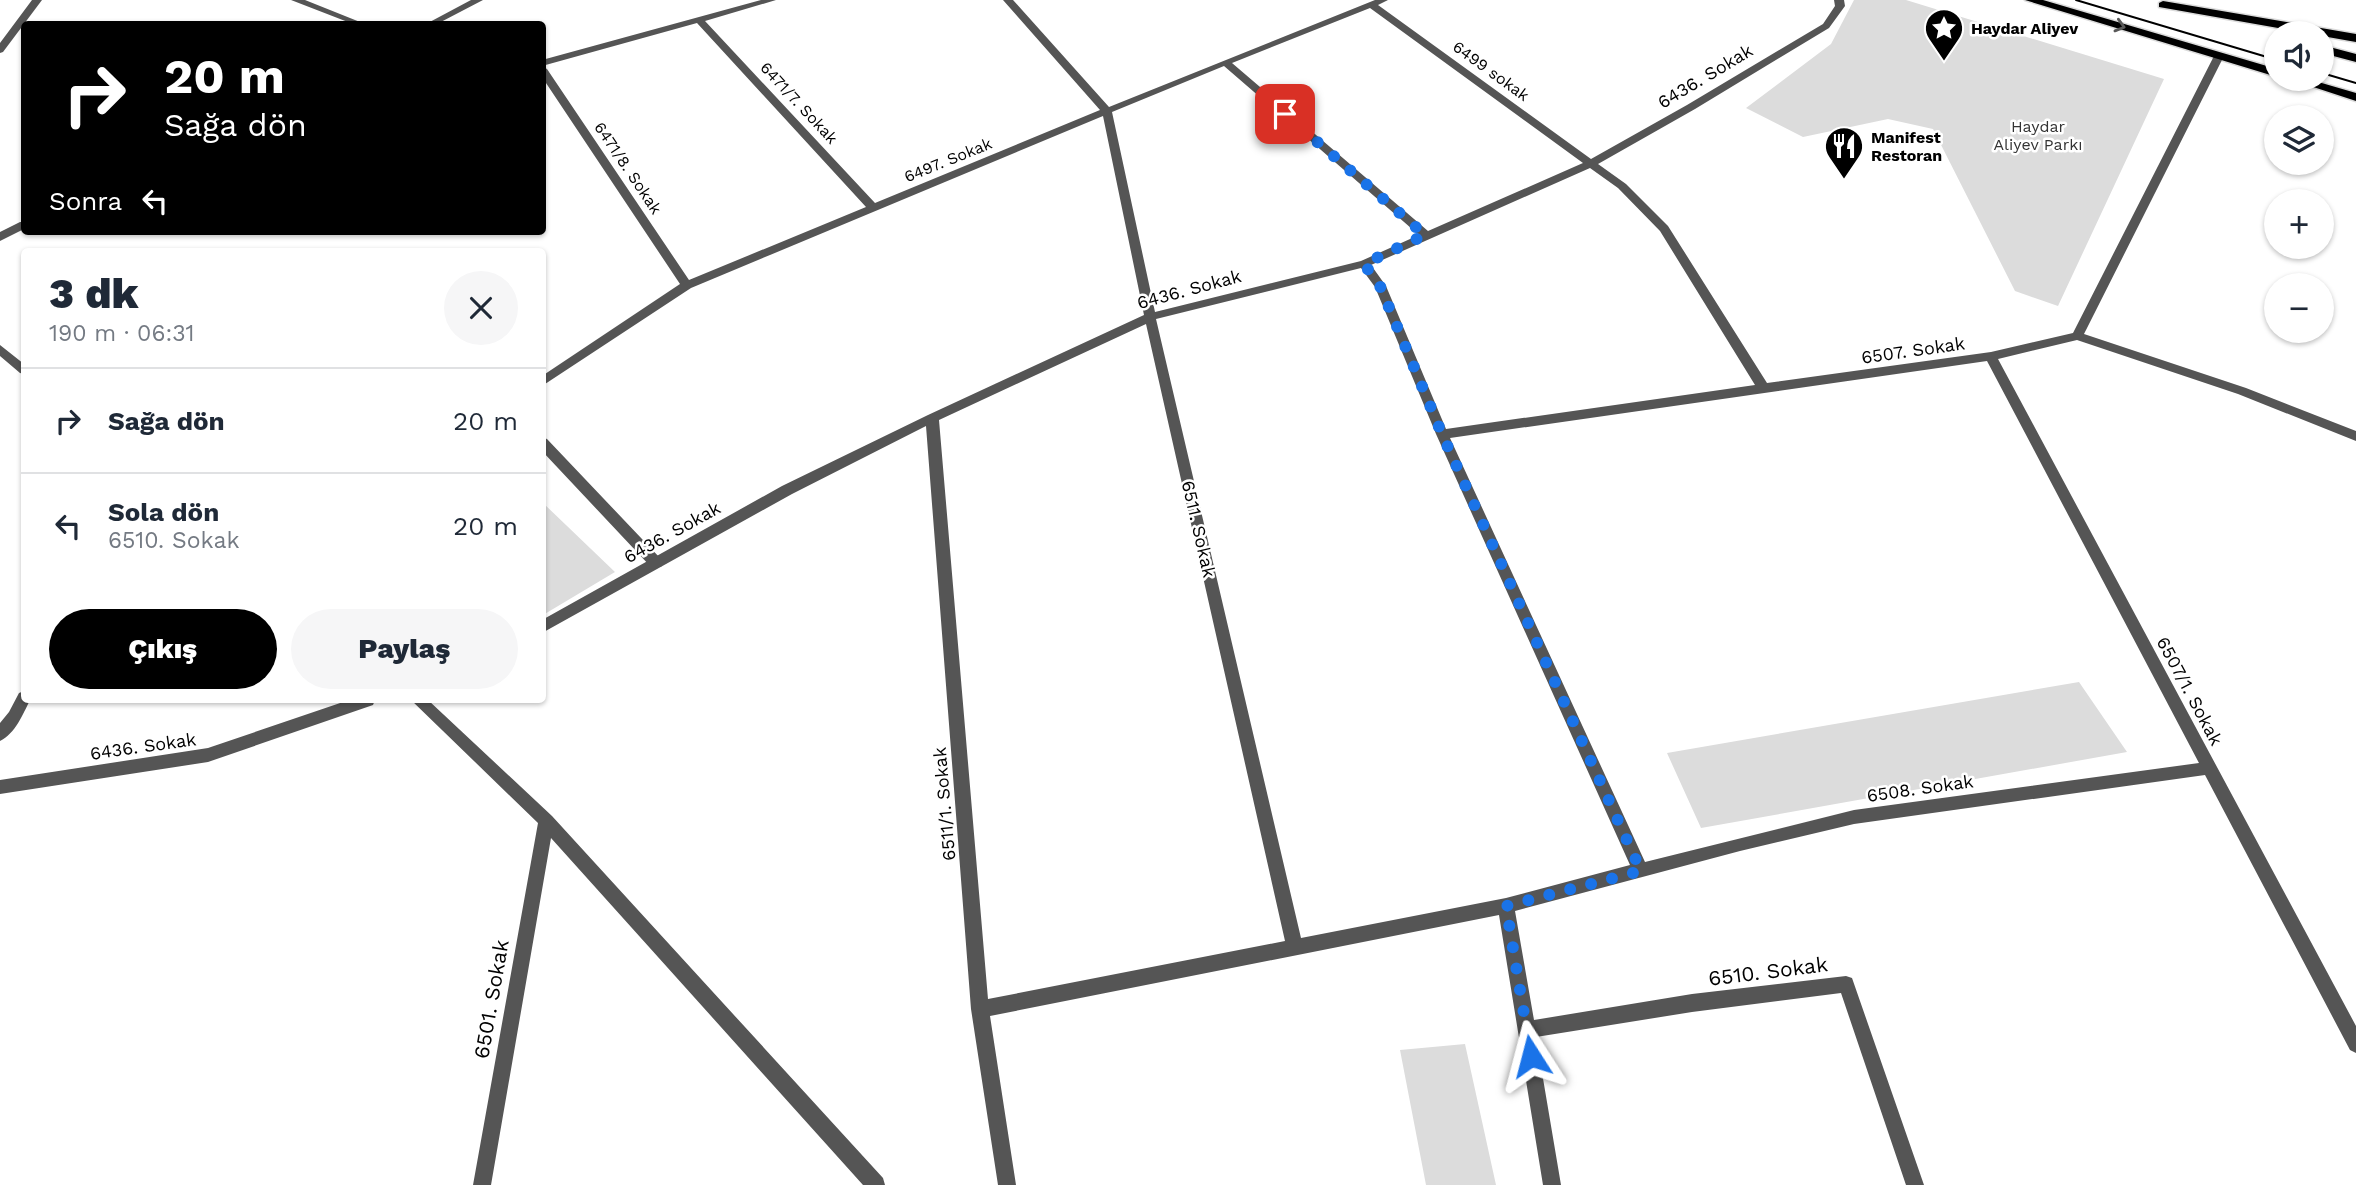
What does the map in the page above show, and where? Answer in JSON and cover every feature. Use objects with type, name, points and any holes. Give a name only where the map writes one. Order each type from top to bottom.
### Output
[{"type":"main road","points":[[2031,0],[2264,69]]},
{"type":"main road","points":[[2146,0],[2264,32]]},
{"type":"main road","points":[[2163,5],[2356,38]]},
{"type":"main road","points":[[2334,52],[2356,58]]},
{"type":"main road","points":[[2334,91],[2356,97]]},
{"type":"street","points":[[21,21],[37,0]]},
{"type":"street","points":[[296,0],[352,21]]},
{"type":"street","points":[[437,21],[478,0]]},
{"type":"street","points":[[546,62],[771,0]]},
{"type":"street","points":[[1008,0],[1107,111]]},
{"type":"street","name":"6497. Sokak","points":[[546,379],[687,285],[1225,62],[1383,0]]},
{"type":"street","name":"6436. Sokak","points":[[546,624],[787,490],[932,418],[1150,317],[1364,264],[1591,163],[1826,26],[1840,6],[1839,0]]},
{"type":"street","name":"6499 sokak","points":[[1372,5],[1622,186],[1664,229],[1764,388]]},
{"type":"street","name":"6471/7. Sokak","points":[[701,21],[873,208]]},
{"type":"street","points":[[0,50],[21,22]]},
{"type":"street","points":[[2219,56],[2077,336],[2242,391],[2356,436]]},
{"type":"street","points":[[1225,62],[1425,235]]},
{"type":"street","name":"6471/8. Sokak","points":[[546,75],[687,285]]},
{"type":"street","name":"6511. Sokak","points":[[1107,111],[1150,317],[1295,947]]},
{"type":"street","points":[[0,237],[21,226]]},
{"type":"street","points":[[1364,264],[1380,286],[1442,434],[1641,871]]},
{"type":"street","name":"6507. Sokak","points":[[1442,434],[1991,356],[2077,336]]},
{"type":"street","points":[[3,355],[21,368]]},
{"type":"street","name":"6507/1. Sokak","points":[[1991,356],[2356,1044]]},
{"type":"street","name":"6511/1. Sokak","points":[[932,418],[980,1009],[1007,1185]]},
{"type":"street","points":[[546,446],[656,563]]},
{"type":"street","points":[[0,734],[21,703]]},
{"type":"street","name":"6436. Sokak","points":[[0,787],[208,755],[359,703]]},
{"type":"street","points":[[421,703],[545,821],[876,1185]]},
{"type":"street","name":"6508. Sokak","points":[[980,1009],[1506,906],[1854,817],[2209,768]]},
{"type":"street","name":"6501. Sokak","points":[[481,1185],[545,821]]},
{"type":"street","points":[[1506,906],[1552,1185]]},
{"type":"street","name":"6510. Sokak","points":[[1527,1030],[1692,1003],[1846,984],[1915,1185]]},
{"type":"green space","name":"Haydar Aliyev Parkı","points":[[1854,0],[1906,0],[2164,79],[2058,306],[2015,291],[1933,129],[1888,119],[1803,137],[1746,108],[1831,44]]},
{"type":"green space","points":[[546,506],[615,572],[546,613]]},
{"type":"green space","points":[[2079,682],[2127,752],[1701,828],[1667,753]]},
{"type":"green space","points":[[1465,1044],[1496,1185],[1426,1185],[1400,1050]]},
{"type":"tram line","points":[[2076,0],[2264,56]]},
{"type":"tram line","points":[[2334,77],[2356,83]]},
{"type":"place","name":"Haydar Aliyev","points":[[1944,62]]},
{"type":"place","name":"Manifest Restoran","points":[[1844,180]]},
{"type":"route","points":[[1285,114],[1425,235],[1364,264],[1380,286],[1442,434],[1641,871],[1506,906],[1531,1056]]}]
